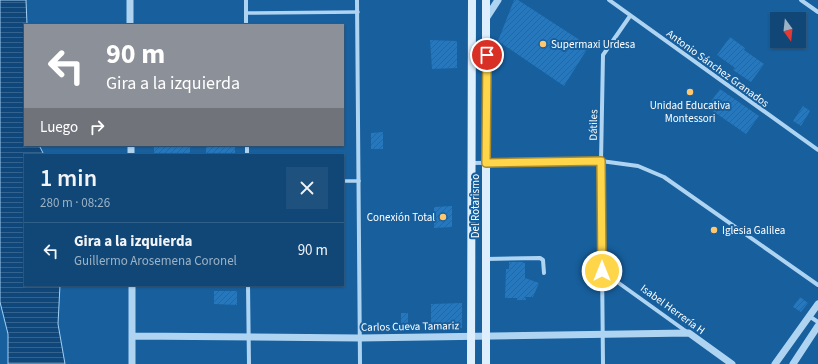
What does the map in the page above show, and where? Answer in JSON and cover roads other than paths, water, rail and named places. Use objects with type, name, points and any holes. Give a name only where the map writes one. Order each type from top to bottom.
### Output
[{"type":"main road","name":"Del Rotarismo","points":[[471,364],[472,0]]},
{"type":"main road","name":"Del Rotarismo","points":[[486,0],[486,364]]},
{"type":"street","points":[[130,0],[130,24]]},
{"type":"street","points":[[246,0],[246,24]]},
{"type":"street","points":[[358,0],[360,364]]},
{"type":"street","points":[[487,17],[498,0]]},
{"type":"street","name":"Antonio Sánchez Granados","points":[[609,0],[818,150]]},
{"type":"street","points":[[801,0],[818,12]]},
{"type":"street","points":[[246,13],[358,12]]},
{"type":"street","name":"Dátiles","points":[[603,364],[601,161],[603,55],[630,16]]},
{"type":"street","points":[[472,163],[601,161],[638,166],[664,177],[818,285]]},
{"type":"street","points":[[344,181],[359,181]]},
{"type":"street","points":[[486,260],[540,258],[543,260],[544,273]]},
{"type":"street","name":"Isabel Herrería H","points":[[602,271],[732,364]]},
{"type":"street","points":[[132,286],[132,364]]},
{"type":"street","points":[[248,286],[248,364]]},
{"type":"street","points":[[775,364],[818,304]]},
{"type":"street","points":[[809,316],[818,322]]},
{"type":"street","points":[[793,364],[818,326]]},
{"type":"street","name":"Carlos Cueva Tamariz","points":[[132,336],[360,338],[689,333]]},
{"type":"water","points":[[0,0],[26,0],[27,24],[24,24],[24,146],[40,146],[44,154],[24,154],[24,286],[60,286],[58,324],[65,364],[8,364],[8,334],[0,302]]},
{"type":"place","name":"Supermaxi Urdesa","points":[[543,44]]},
{"type":"place","name":"Unidad Educativa Montessori","points":[[690,92]]},
{"type":"place","name":"Conexión Total","points":[[443,217]]},
{"type":"place","name":"Iglesia Galilea","points":[[714,230]]}]
